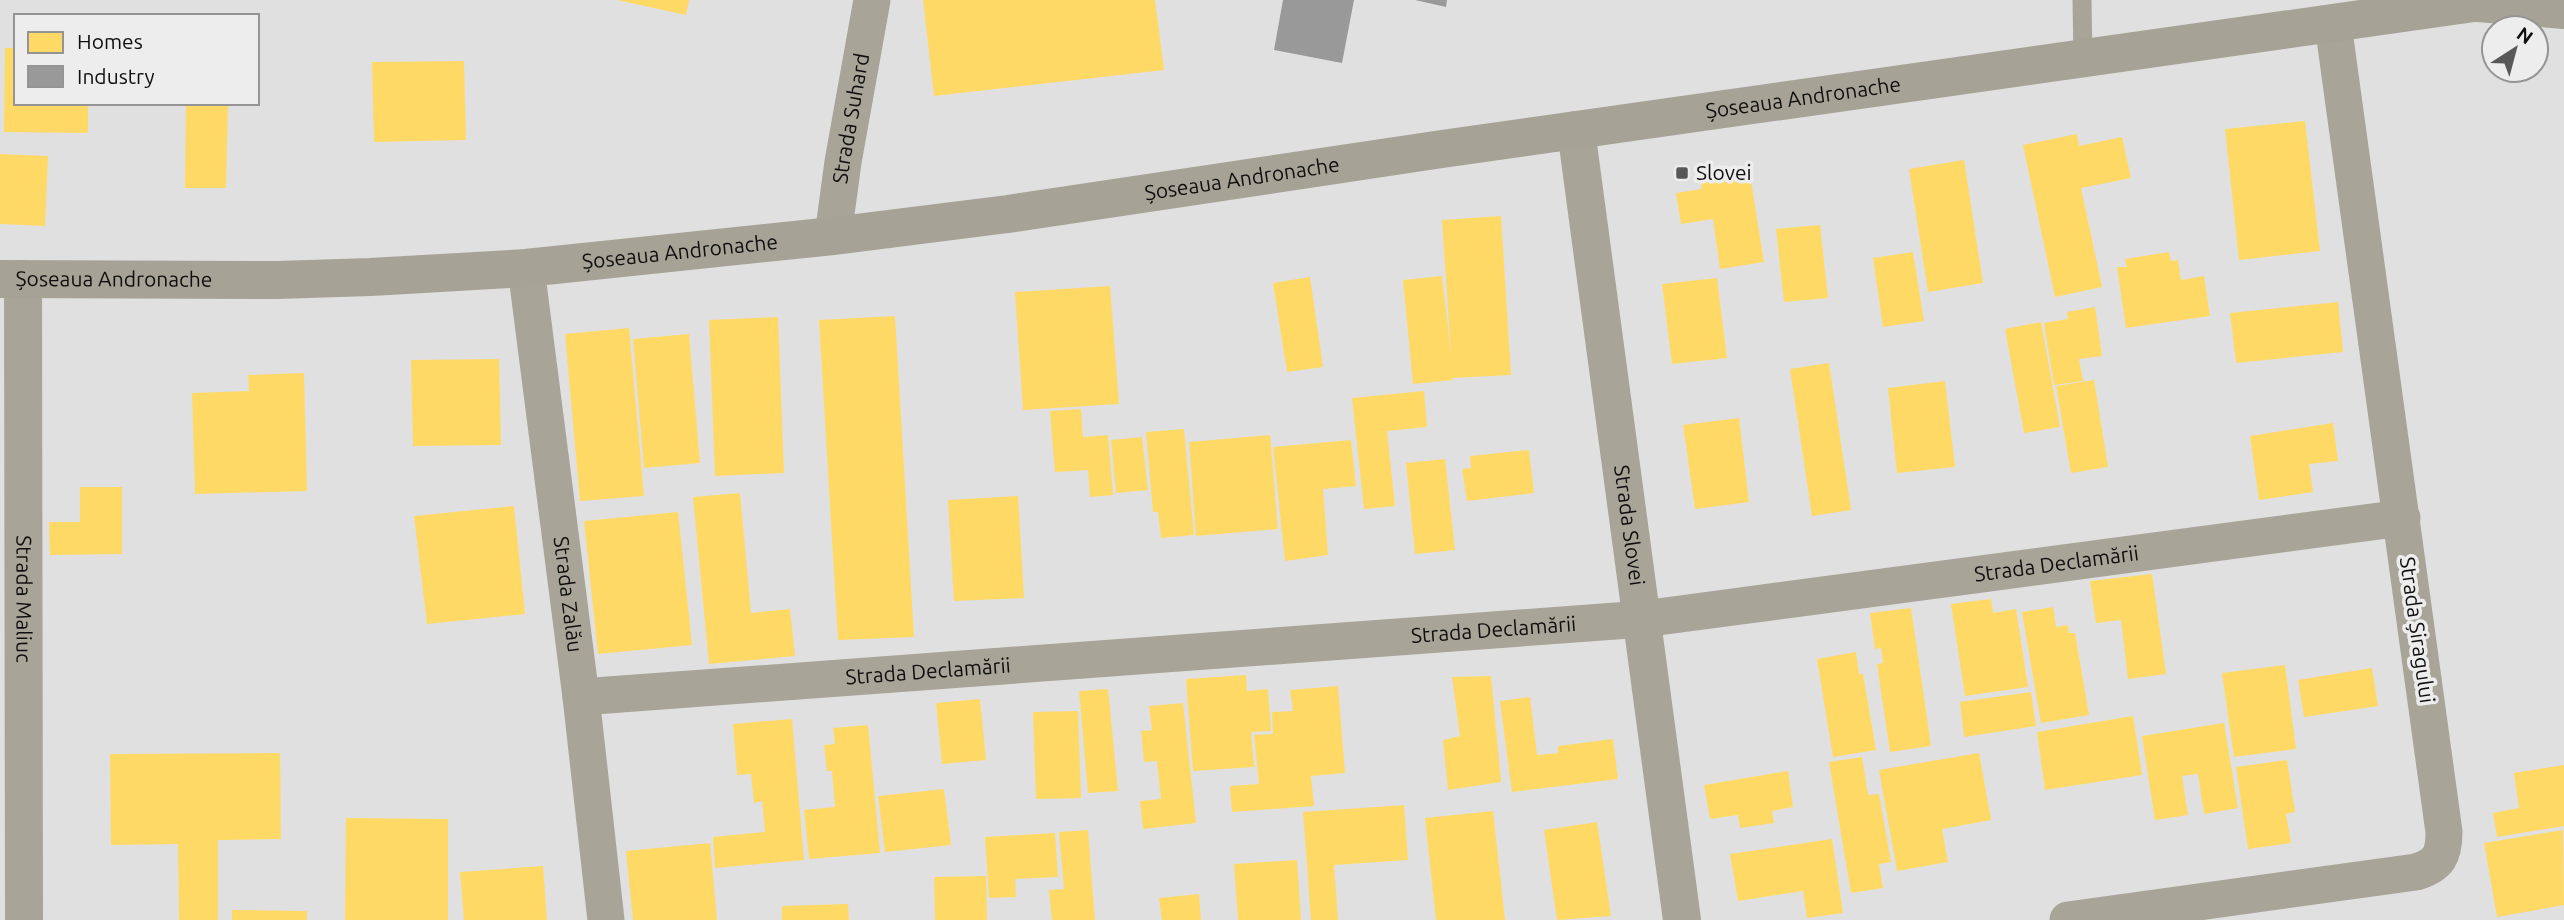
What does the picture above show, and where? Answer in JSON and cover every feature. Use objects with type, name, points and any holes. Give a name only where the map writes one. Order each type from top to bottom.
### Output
[{"type":"main road","name":"Șoseaua Andronache","points":[[11,279],[277,280],[526,268],[833,236],[1140,195],[1576,130],[2487,1],[2564,10]]},
{"type":"street","name":"Strada Suhard","points":[[833,236],[843,162],[873,0]]},
{"type":"street","name":"Strada Șiragului","points":[[2068,920],[2219,910],[2416,872],[2430,868],[2440,860],[2444,847],[2402,518],[2333,24]]},
{"type":"street","name":"Strada Slovei","points":[[1576,130],[1682,920]]},
{"type":"street","name":"Strada Zalău","points":[[526,268],[581,697],[606,920]]},
{"type":"street","name":"Strada Maliuc","points":[[11,279],[24,920]]},
{"type":"street","name":"Strada Declamării","points":[[581,697],[1643,619],[2402,518]]},
{"type":"lane","points":[[2082,0],[2083,59]]},
{"type":"building: Homes","points":[[617,0],[689,0],[686,15]]},
{"type":"building: Homes","points":[[923,0],[1155,0],[1164,70],[934,96]]},
{"type":"building: Homes","points":[[5,48],[14,48],[14,105],[88,105],[88,133],[4,132]]},
{"type":"building: Homes","points":[[464,61],[466,140],[374,142],[372,62]]},
{"type":"building: Homes","points":[[186,105],[228,105],[226,188],[185,188]]},
{"type":"building: Homes","points":[[2305,121],[2320,251],[2239,260],[2225,129]]},
{"type":"building: Homes","points":[[2077,134],[2079,146],[2122,137],[2131,178],[2081,188],[2102,287],[2055,297],[2023,145]]},
{"type":"building: Homes","points":[[0,154],[48,156],[45,226],[0,224]]},
{"type":"building: Homes","points":[[1964,160],[1983,283],[1928,292],[1909,169]]},
{"type":"building: Homes","points":[[1750,175],[1764,262],[1720,269],[1713,219],[1681,224],[1676,193],[1702,189],[1701,182]]},
{"type":"building: Homes","points":[[1501,216],[1511,375],[1452,378],[1453,380],[1413,384],[1403,280],[1442,276],[1451,354],[1442,220]]},
{"type":"building: Homes","points":[[1820,225],[1828,298],[1784,302],[1776,229]]},
{"type":"building: Homes","points":[[1913,252],[1924,321],[1883,327],[1873,258]]},
{"type":"building: Homes","points":[[2169,252],[2171,261],[2178,260],[2181,280],[2204,276],[2210,316],[2126,328],[2117,267],[2127,267],[2125,259]]},
{"type":"building: Homes","points":[[1310,277],[1323,367],[1287,372],[1273,283]]},
{"type":"building: Homes","points":[[1717,278],[1727,358],[1672,364],[1662,284]]},
{"type":"building: Homes","points":[[1110,286],[1119,404],[1023,410],[1015,292]]},
{"type":"building: Homes","points":[[2338,302],[2343,352],[2236,363],[2230,313]]},
{"type":"building: Homes","points":[[2095,307],[2102,356],[2079,359],[2083,381],[2054,385],[2044,323],[2068,319],[2067,312]]},
{"type":"building: Homes","points":[[895,316],[914,637],[838,640],[819,320]]},
{"type":"building: Homes","points":[[778,317],[784,473],[715,476],[709,320]]},
{"type":"building: Homes","points":[[2041,322],[2060,427],[2024,433],[2005,329]]},
{"type":"building: Homes","points":[[629,328],[644,496],[580,501],[565,334]]},
{"type":"building: Homes","points":[[689,334],[700,463],[644,468],[633,339]]},
{"type":"building: Homes","points":[[499,359],[501,445],[413,446],[411,360]]},
{"type":"building: Homes","points":[[1829,363],[1851,510],[1812,516],[1790,369]]},
{"type":"building: Homes","points":[[304,373],[307,491],[195,494],[192,393],[249,391],[248,375]]},
{"type":"building: Homes","points":[[2094,380],[2108,467],[2071,473],[2056,386]]},
{"type":"building: Homes","points":[[1945,381],[1955,467],[1897,473],[1888,388]]},
{"type":"building: Homes","points":[[1424,391],[1427,427],[1387,431],[1395,506],[1364,509],[1352,398]]},
{"type":"building: Homes","points":[[1081,409],[1083,437],[1108,435],[1113,495],[1090,497],[1088,470],[1055,472],[1050,411]]},
{"type":"building: Homes","points":[[1739,418],[1749,502],[1695,509],[1683,425]]},
{"type":"building: Homes","points":[[2333,423],[2338,461],[2309,464],[2313,492],[2259,500],[2250,436]]},
{"type":"building: Homes","points":[[1184,429],[1194,535],[1161,538],[1158,512],[1153,512],[1146,432]]},
{"type":"building: Homes","points":[[1270,435],[1278,529],[1196,536],[1189,442]]},
{"type":"building: Homes","points":[[1142,437],[1148,490],[1116,493],[1111,440]]},
{"type":"building: Homes","points":[[1351,440],[1356,486],[1323,489],[1328,555],[1285,561],[1273,447]]},
{"type":"building: Homes","points":[[1529,450],[1534,493],[1467,501],[1462,469],[1471,468],[1470,456]]},
{"type":"building: Homes","points":[[1445,459],[1455,550],[1415,554],[1406,463]]},
{"type":"building: Homes","points":[[80,487],[122,487],[122,554],[50,555],[49,522],[80,522]]},
{"type":"building: Homes","points":[[740,493],[751,613],[790,609],[795,656],[709,664],[693,497]]},
{"type":"building: Homes","points":[[1018,496],[1024,598],[954,601],[948,500]]},
{"type":"building: Homes","points":[[514,506],[525,614],[427,624],[414,516]]},
{"type":"building: Homes","points":[[678,512],[692,645],[598,654],[584,521]]},
{"type":"building: Homes","points":[[2152,574],[2166,674],[2128,679],[2121,620],[2096,623],[2090,581]]},
{"type":"building: Homes","points":[[1991,599],[1993,613],[2016,609],[2028,687],[1965,696],[1951,604]]},
{"type":"building: Homes","points":[[2053,607],[2056,627],[2068,625],[2069,633],[2075,633],[2089,715],[2041,723],[2022,612]]},
{"type":"building: Homes","points":[[1911,608],[1931,746],[1890,752],[1877,664],[1883,663],[1881,648],[1875,649],[1870,613]]},
{"type":"building: Homes","points":[[1856,652],[1859,674],[1863,674],[1876,750],[1833,757],[1817,659]]},
{"type":"building: Homes","points":[[2285,665],[2296,749],[2234,757],[2222,673]]},
{"type":"building: Homes","points":[[2372,668],[2378,706],[2304,717],[2298,680]]},
{"type":"building: Homes","points":[[1246,675],[1247,691],[1268,689],[1271,731],[1251,732],[1254,767],[1193,771],[1186,679]]},
{"type":"building: Homes","points":[[1491,676],[1501,782],[1448,790],[1443,740],[1460,736],[1452,677]]},
{"type":"building: Homes","points":[[1338,686],[1345,773],[1311,776],[1314,806],[1232,812],[1230,786],[1259,784],[1254,735],[1273,734],[1272,712],[1293,711],[1290,690]]},
{"type":"building: Homes","points":[[1108,689],[1118,791],[1088,793],[1079,691]]},
{"type":"building: Homes","points":[[2031,692],[2036,726],[1964,737],[1960,702]]},
{"type":"building: Homes","points":[[1530,697],[1537,755],[1558,753],[1558,746],[1613,739],[1618,779],[1512,792],[1500,701]]},
{"type":"building: Homes","points":[[980,699],[986,760],[942,764],[936,703]]},
{"type":"building: Homes","points":[[1183,703],[1196,823],[1143,829],[1140,801],[1161,799],[1157,761],[1144,762],[1141,731],[1152,730],[1149,706]]},
{"type":"building: Homes","points":[[1078,711],[1081,798],[1036,799],[1033,712]]},
{"type":"building: Homes","points":[[2133,716],[2142,775],[2045,790],[2037,732]]},
{"type":"building: Homes","points":[[792,719],[804,860],[715,868],[713,837],[765,832],[762,801],[754,803],[751,774],[737,775],[733,724]]},
{"type":"building: Homes","points":[[2224,723],[2238,808],[2204,814],[2198,774],[2182,776],[2188,815],[2155,820],[2142,736]]},
{"type":"building: Homes","points":[[868,725],[880,853],[809,859],[804,810],[835,807],[832,771],[827,771],[824,745],[835,744],[833,728]]},
{"type":"building: Homes","points":[[280,753],[281,839],[218,840],[218,920],[179,920],[178,844],[111,845],[110,754]]},
{"type":"building: Homes","points":[[1979,753],[1991,820],[1942,829],[1948,862],[1897,871],[1879,770]]},
{"type":"building: Homes","points":[[1862,757],[1868,795],[1879,794],[1891,862],[1879,864],[1883,888],[1851,893],[1829,762]]},
{"type":"building: Homes","points":[[2287,760],[2295,812],[2286,814],[2291,843],[2248,849],[2236,767]]},
{"type":"building: Homes","points":[[2564,765],[2564,826],[2497,837],[2493,813],[2519,808],[2514,773]]},
{"type":"building: Homes","points":[[1788,771],[1793,807],[1772,811],[1774,823],[1740,828],[1738,815],[1710,819],[1704,785]]},
{"type":"building: Homes","points":[[944,789],[951,845],[885,852],[878,796]]},
{"type":"building: Homes","points":[[1404,805],[1408,860],[1334,865],[1338,920],[1311,920],[1303,812]]},
{"type":"building: Homes","points":[[1493,811],[1505,920],[1436,920],[1425,818]]},
{"type":"building: Homes","points":[[346,818],[448,819],[448,920],[345,920]]},
{"type":"building: Homes","points":[[1597,822],[1611,916],[1557,920],[1544,830]]},
{"type":"building: Homes","points":[[1088,830],[1095,920],[1052,920],[1049,890],[1064,889],[1059,832]]},
{"type":"building: Homes","points":[[2563,830],[2564,905],[2497,917],[2484,843]]},
{"type":"building: Homes","points":[[1055,833],[1058,877],[1015,879],[1016,897],[989,898],[985,837]]},
{"type":"building: Homes","points":[[1832,839],[1843,913],[1807,918],[1803,891],[1738,901],[1730,854]]},
{"type":"building: Homes","points":[[710,843],[717,920],[633,920],[626,851]]},
{"type":"building: Homes","points":[[1297,860],[1301,920],[1238,920],[1234,864]]},
{"type":"building: Homes","points":[[543,866],[547,920],[464,920],[460,872]]},
{"type":"building: Homes","points":[[986,876],[987,920],[935,920],[934,877]]},
{"type":"building: Homes","points":[[1199,894],[1201,920],[1162,920],[1159,898]]},
{"type":"building: Homes","points":[[848,904],[849,920],[782,920],[782,906]]},
{"type":"building: Homes","points":[[232,910],[307,911],[307,920],[232,920]]},
{"type":"building: Industry","points":[[1283,0],[1354,0],[1342,63],[1274,50]]},
{"type":"building: Industry","points":[[1415,0],[1447,0],[1446,7]]},
{"type":"place","name":"Slovei","points":[[1682,173]]}]
